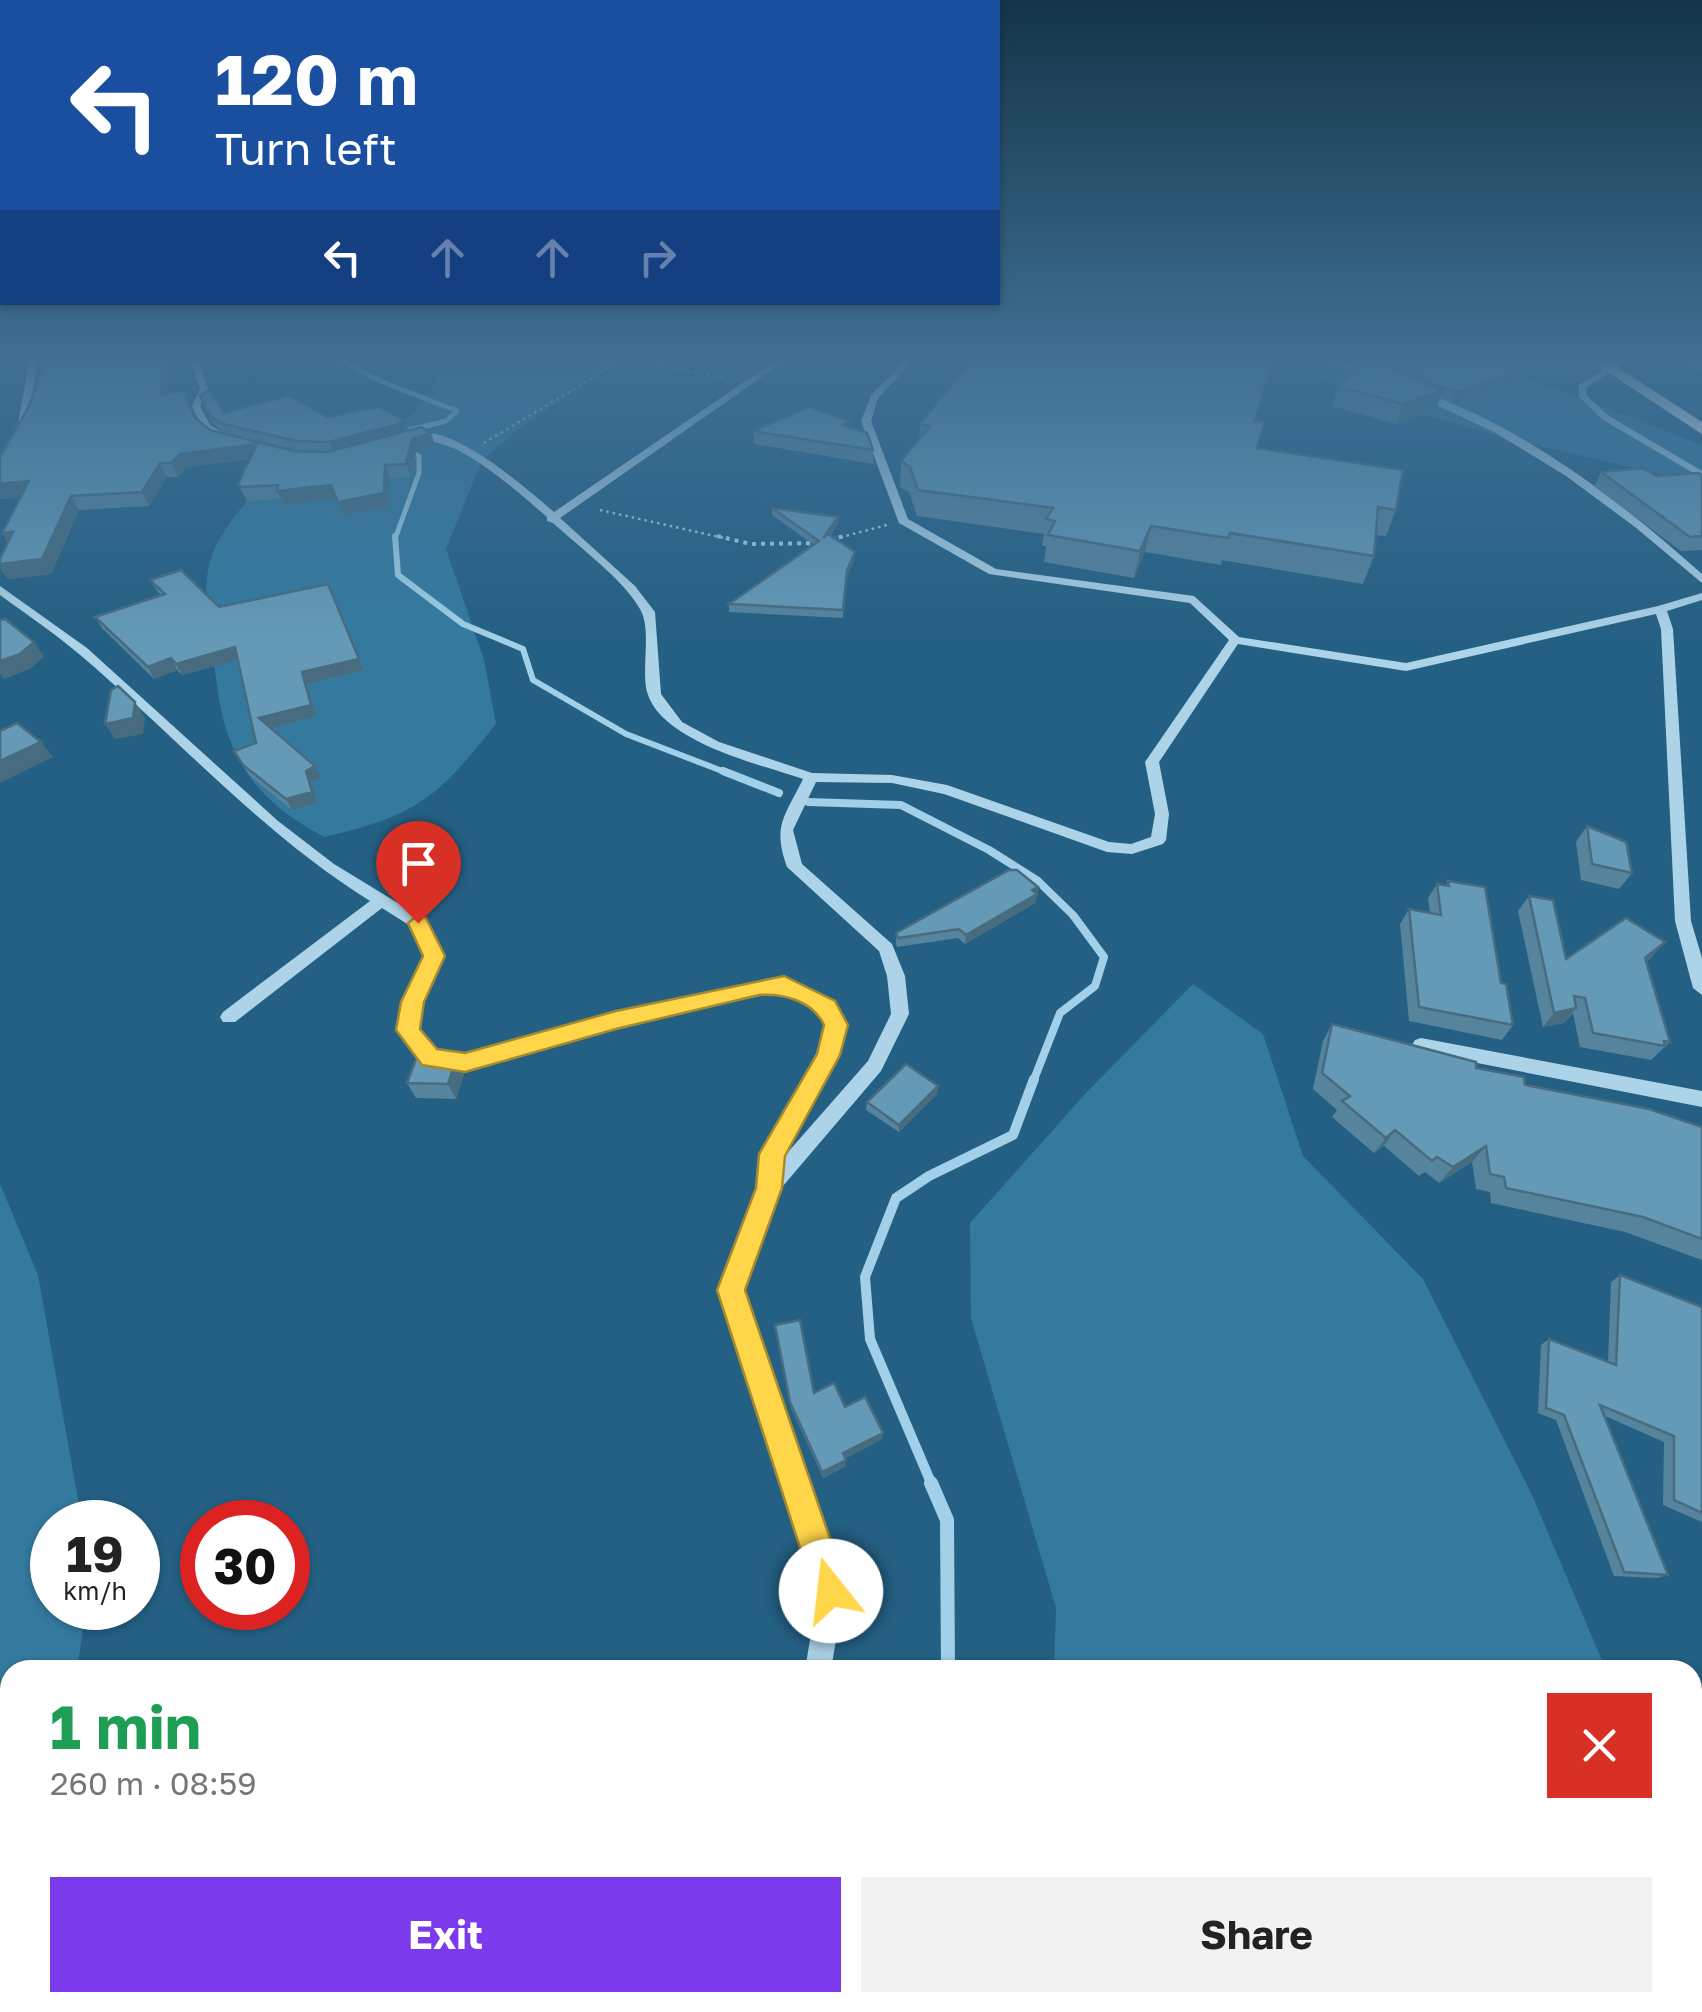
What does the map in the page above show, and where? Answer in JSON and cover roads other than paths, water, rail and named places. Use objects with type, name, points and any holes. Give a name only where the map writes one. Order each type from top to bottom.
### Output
[{"type":"street","points":[[469,452],[489,463],[631,588],[648,612],[654,694],[676,724],[714,746],[811,777],[892,779],[947,790],[1107,848],[1132,849],[1158,840],[1162,814],[1152,762],[1236,640]]},
{"type":"street","points":[[551,519],[652,452]]},
{"type":"street","points":[[877,452],[903,520],[994,572],[1194,600],[1236,640],[1417,666],[1702,596]]},
{"type":"street","points":[[1531,452],[1576,478],[1648,530],[1702,580]]},
{"type":"street","points":[[1662,452],[1702,476]]},
{"type":"street","points":[[0,589],[82,651],[273,824],[329,868],[418,923],[434,956],[412,1002],[408,1030],[430,1058],[465,1063],[616,1020],[759,987],[784,984],[827,1007],[836,1025],[828,1055],[772,1154],[769,1188],[731,1290],[831,1591],[820,1660]]},
{"type":"street","points":[[1661,609],[1667,629],[1683,921],[1702,988]]},
{"type":"street","points":[[769,1188],[874,1066],[900,1014],[896,976],[886,948],[795,867],[786,830],[811,777]]},
{"type":"street","points":[[229,1017],[382,900]]},
{"type":"street","points":[[1421,1045],[1702,1100]]},
{"type":"waterway","points":[[395,538],[419,473],[419,456],[410,452]]},
{"type":"waterway","points":[[395,538],[398,575],[463,624],[523,649],[533,680],[626,734],[730,774]]},
{"type":"waterway","points":[[723,771],[779,793]]},
{"type":"waterway","points":[[808,802],[901,805],[989,850],[1038,881],[1073,915],[1104,957],[1095,986],[1060,1013],[1033,1082]]},
{"type":"waterway","points":[[932,1485],[870,1339],[865,1277],[896,1198],[929,1176],[1013,1135],[1034,1079]]},
{"type":"waterway","points":[[931,1483],[947,1520],[948,1660]]}]
